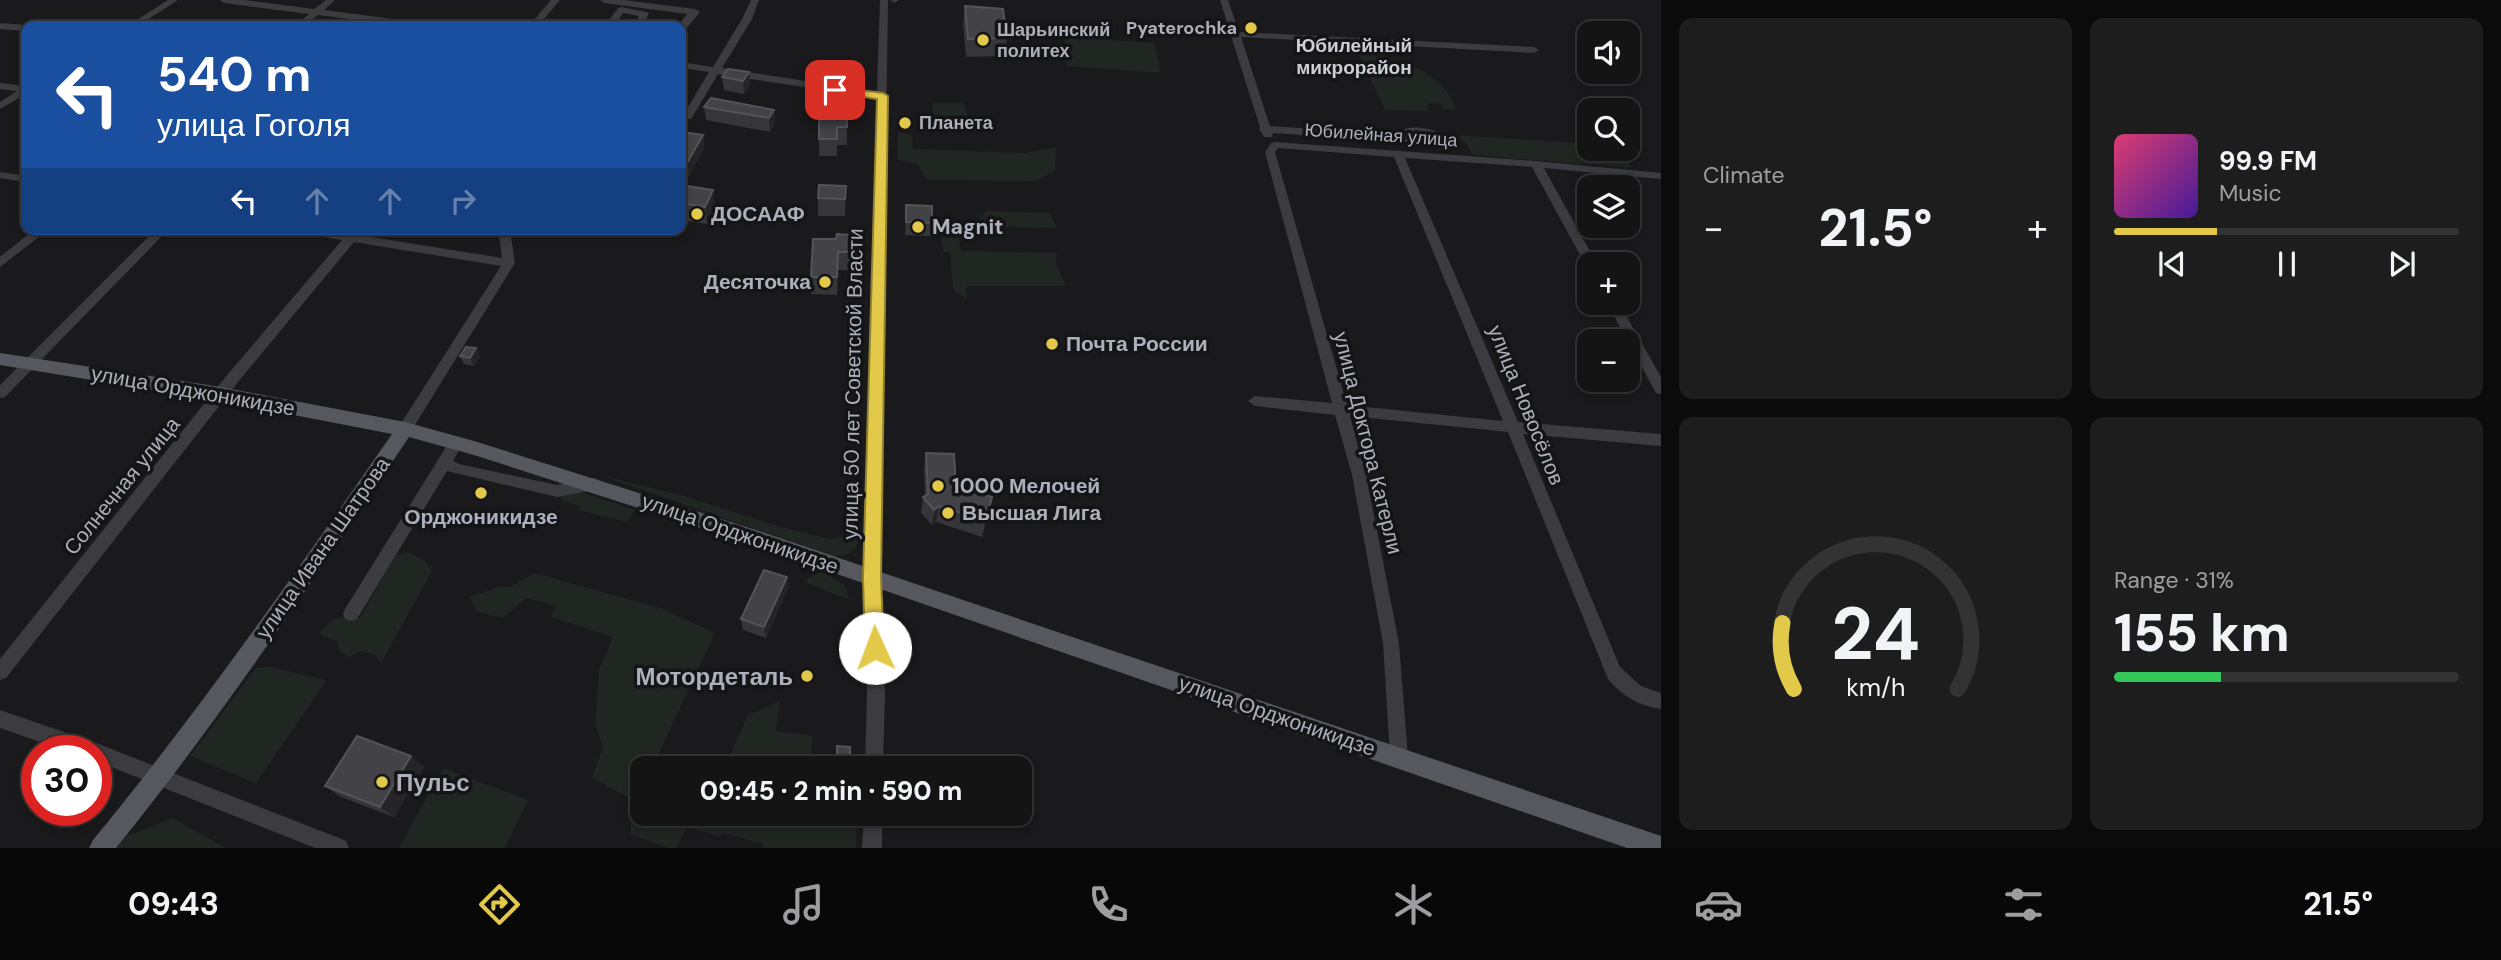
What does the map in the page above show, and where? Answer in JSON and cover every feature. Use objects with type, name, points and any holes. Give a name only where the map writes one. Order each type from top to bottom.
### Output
[{"type":"main road","name":"улица Орджоникидзе","points":[[0,359],[222,394],[405,429],[456,443],[594,484],[1661,848]]},
{"type":"main road","name":"улица Ивана Шатрова","points":[[101,848],[161,776],[294,592],[405,429]]},
{"type":"street","points":[[140,21],[174,0]]},
{"type":"street","points":[[224,0],[383,21]]},
{"type":"street","points":[[306,21],[331,0]]},
{"type":"street","points":[[537,21],[555,0]]},
{"type":"street","points":[[604,0],[694,12],[686,22]]},
{"type":"street","points":[[687,117],[747,19],[755,0]]},
{"type":"street","name":"улица 50 лет Советской Власти","points":[[874,756],[876,694],[872,578],[884,0]]},
{"type":"street","name":"Юбилейная улица","points":[[1224,0],[1264,129],[1275,145],[1661,176]]},
{"type":"street","points":[[613,21],[621,10],[645,14],[641,21]]},
{"type":"street","points":[[0,26],[21,28]]},
{"type":"street","points":[[1233,34],[1534,50]]},
{"type":"street","points":[[686,66],[883,96]]},
{"type":"street","points":[[0,86],[21,89]]},
{"type":"street","points":[[0,106],[21,93]]},
{"type":"street","points":[[1264,129],[1408,139],[1408,130],[1434,133]]},
{"type":"street","name":"улица Доктора Катерли","points":[[1275,145],[1270,152],[1359,475],[1391,642],[1399,757]]},
{"type":"street","name":"улица Новосёлов","points":[[1398,154],[1614,673],[1625,686],[1661,701]]},
{"type":"street","points":[[1536,164],[1584,252]]},
{"type":"street","points":[[1640,174],[1661,187]]},
{"type":"street","points":[[0,175],[21,178]]},
{"type":"street","points":[[0,263],[35,235]]},
{"type":"street","points":[[0,393],[157,235]]},
{"type":"street","name":"Солнечная улица","points":[[0,672],[352,235]]},
{"type":"street","points":[[364,235],[509,263],[505,235]]},
{"type":"street","name":"улица Ивана Шатрова","points":[[405,429],[509,263]]},
{"type":"street","points":[[1620,315],[1661,389]]},
{"type":"street","points":[[1255,401],[1511,428],[1661,440]]},
{"type":"street","points":[[351,614],[456,443]]},
{"type":"street","points":[[444,463],[456,469],[558,491],[594,484]]},
{"type":"street","points":[[0,719],[48,735]]},
{"type":"street","points":[[112,757],[339,848]]},
{"type":"street","points":[[872,848],[873,826]]},
{"type":"shaded area","points":[[1065,37],[1155,43],[1160,73],[1067,66]]},
{"type":"shaded area","points":[[1370,43],[1384,47],[1389,59],[1410,65],[1430,76],[1446,91],[1457,110],[1443,109],[1440,104],[1427,103],[1429,111],[1385,110],[1354,45],[1361,45],[1365,54],[1374,55]]},
{"type":"shaded area","points":[[932,103],[964,103],[967,131],[933,130]]},
{"type":"shaded area","points":[[898,132],[912,135],[913,149],[1024,153],[1056,147],[1055,171],[1036,181],[927,180],[917,164],[898,160]]},
{"type":"shaded area","points":[[1456,135],[1577,143],[1577,161],[1627,161],[1633,168],[1473,155]]},
{"type":"shaded area","points":[[985,211],[1049,213],[1057,228],[976,226]]},
{"type":"shaded area","points":[[946,235],[959,237],[961,251],[1057,253],[1056,264],[1066,286],[966,286],[967,300],[953,290],[950,252],[943,252],[941,239]]},
{"type":"shaded area","points":[[600,475],[684,496],[778,526],[830,539],[861,532],[851,552],[829,555]]},
{"type":"shaded area","points":[[584,493],[635,510],[627,522],[578,510],[580,506],[561,500],[560,494]]},
{"type":"shaded area","points":[[408,552],[425,561],[432,571],[381,663],[375,655],[361,651],[350,657],[339,651],[338,641],[320,633],[328,623],[337,618],[360,618],[395,556]]},
{"type":"shaded area","points":[[823,571],[845,586],[850,600],[804,582]]},
{"type":"shaded area","points":[[535,573],[660,608],[715,633],[658,756],[630,756],[630,816],[629,798],[592,778],[603,747],[595,724],[599,670],[613,637],[551,617],[556,606],[526,598],[503,618],[478,612],[469,597],[499,587],[510,587]]},
{"type":"shaded area","points":[[270,667],[327,680],[256,783],[190,756],[256,668]]},
{"type":"shaded area","points":[[780,701],[776,731],[813,736],[811,756],[729,756],[748,715]]},
{"type":"shaded area","points":[[443,768],[528,800],[505,848],[399,848]]},
{"type":"shaded area","points":[[173,818],[226,848],[115,848],[127,836]]},
{"type":"shaded area","points":[[631,826],[857,826],[856,848],[763,848],[764,844],[724,833],[718,836],[687,827],[676,848],[631,835]]},
{"type":"building","points":[[965,6],[1003,9],[1007,38],[968,39]]},
{"type":"building","points":[[728,69],[749,72],[743,81],[722,77]]},
{"type":"building","points":[[711,98],[774,110],[769,118],[704,107]]},
{"type":"building","points":[[819,105],[847,106],[847,127],[837,127],[837,139],[819,139]]},
{"type":"building","points":[[686,133],[703,135],[687,163]]},
{"type":"building","points":[[819,185],[846,186],[845,199],[818,198]]},
{"type":"building","points":[[686,186],[713,190],[705,207],[686,204]]},
{"type":"building","points":[[906,205],[932,206],[932,223],[906,222]]},
{"type":"building","points":[[837,234],[851,235],[850,252],[838,252],[837,277],[811,277],[813,239],[836,239]]},
{"type":"building","points":[[466,347],[476,348],[470,358],[460,356]]},
{"type":"building","points":[[926,453],[954,454],[956,487],[992,497],[986,521],[939,506],[934,510],[923,497],[928,494]]},
{"type":"building","points":[[764,570],[787,577],[764,627],[741,619]]},
{"type":"building","name":"Пульс","points":[[357,736],[411,756],[380,807],[325,786]]},
{"type":"building","points":[[837,746],[850,747],[850,756],[837,756]]},
{"type":"place","name":"Pyaterochka","points":[[1251,28]]},
{"type":"place","name":"Шарьинский политех","points":[[983,40]]},
{"type":"place","name":"Планета","points":[[905,123]]},
{"type":"place","name":"ДОСААФ","points":[[697,214]]},
{"type":"place","name":"Magnit","points":[[918,227]]},
{"type":"place","name":"Десяточка","points":[[825,282]]},
{"type":"place","name":"Почта России","points":[[1052,344]]},
{"type":"place","name":"1000 Мелочей","points":[[938,486]]},
{"type":"place","name":"Орджоникидзе","points":[[481,493]]},
{"type":"place","name":"Высшая Лига","points":[[948,513]]},
{"type":"place","name":"Мотордеталь","points":[[807,676]]},
{"type":"place","name":"Пульс","points":[[382,782]]},
{"type":"district","name":"Юбилейный микрорайон","points":[[1354,56]]},
{"type":"route","points":[[835,90],[883,96],[872,578],[875,648]]}]
